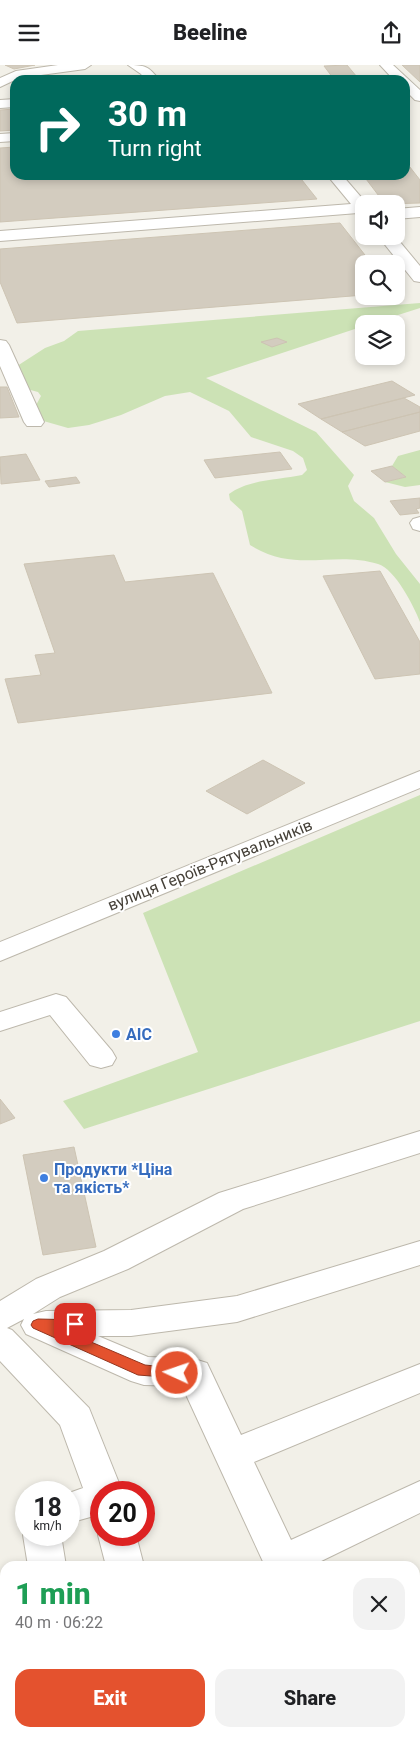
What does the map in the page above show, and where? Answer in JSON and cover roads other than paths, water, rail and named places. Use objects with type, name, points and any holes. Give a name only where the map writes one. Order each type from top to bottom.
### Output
[{"type":"street","points":[[16,75],[85,65]]},
{"type":"street","points":[[134,65],[146,71],[149,75]]},
{"type":"street","points":[[386,65],[397,75]]},
{"type":"street","points":[[410,88],[420,97]]},
{"type":"street","points":[[338,180],[355,200]]},
{"type":"street","points":[[0,236],[355,210]]},
{"type":"street","points":[[405,213],[420,212]]},
{"type":"street","points":[[393,245],[420,277]]},
{"type":"street","points":[[0,345],[34,422]]},
{"type":"street","name":"вулиця Героїв-Рятувальників","points":[[0,952],[420,779]]},
{"type":"street","points":[[0,1022],[56,1003],[101,1058]]},
{"type":"street","points":[[0,1317],[48,1288],[116,1260],[231,1201],[420,1142]]},
{"type":"street","points":[[0,1325],[132,1323],[237,1309],[420,1253]]},
{"type":"street","points":[[38,1325],[144,1371],[194,1373],[282,1561]]},
{"type":"street","points":[[0,1339],[76,1418],[100,1481]]},
{"type":"street","points":[[232,1455],[420,1378]]},
{"type":"street","points":[[284,1561],[420,1496]]},
{"type":"street","points":[[43,1546],[45,1561]]},
{"type":"street","points":[[120,1546],[125,1561]]},
{"type":"place","name":"АІС","points":[[116,1034]]},
{"type":"place","name":"Продукти *Ціна та якість*","points":[[44,1178]]}]
